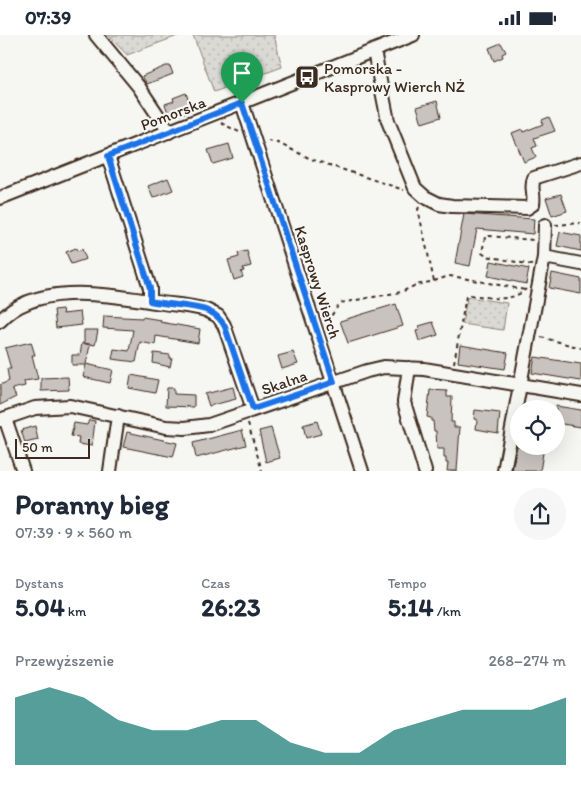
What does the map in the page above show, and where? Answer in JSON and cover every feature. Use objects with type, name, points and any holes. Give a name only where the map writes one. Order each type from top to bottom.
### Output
[{"type":"street","points":[[96,35],[139,87],[169,132]]},
{"type":"street","name":"Pomorska","points":[[0,198],[413,35]]},
{"type":"street","points":[[374,51],[388,121],[415,188],[425,197],[439,204],[452,206],[527,208],[533,204],[534,200],[532,187],[534,178],[581,163]]},
{"type":"street","name":"Kasprowy Wierch","points":[[242,103],[362,471]]},
{"type":"street","points":[[108,156],[150,288],[150,301]]},
{"type":"street","points":[[504,471],[544,257],[545,225]]},
{"type":"street","points":[[544,257],[581,264]]},
{"type":"street","points":[[0,321],[24,304],[63,295],[99,295],[201,308],[215,314],[221,319],[225,327],[250,414]]},
{"type":"street","name":"Skalna","points":[[2,419],[35,408],[70,406],[166,427],[185,428],[209,425],[250,414],[334,382],[384,367],[409,368],[581,395]]},
{"type":"street","points":[[409,368],[404,403],[425,471]]},
{"type":"street","points":[[110,471],[118,416]]},
{"type":"street","points":[[2,419],[23,471]]},
{"type":"path","points":[[221,119],[217,121],[244,134]]},
{"type":"path","points":[[268,141],[278,143],[311,159],[406,191]]},
{"type":"path","points":[[425,197],[418,209],[434,281]]},
{"type":"path","points":[[545,225],[581,223]]},
{"type":"path","points":[[327,322],[340,303],[401,292],[416,285],[449,276],[521,290],[526,289]]},
{"type":"path","points":[[454,364],[466,295],[508,299],[520,294],[530,284]]},
{"type":"path","points":[[529,334],[581,348]]},
{"type":"path","points":[[250,414],[262,471]]},
{"type":"shaded area","points":[[108,35],[180,35],[127,55]]},
{"type":"shaded area","points":[[193,35],[274,35],[282,67],[214,92]]},
{"type":"shaded area","points":[[467,297],[507,303],[503,330],[462,324]]},
{"type":"building","points":[[501,43],[506,52],[502,54],[503,57],[494,61],[489,48]]},
{"type":"building","points":[[170,66],[173,74],[147,84],[142,76]]},
{"type":"building","points":[[186,93],[192,110],[170,118],[165,104],[174,101],[173,98]]},
{"type":"building","points":[[437,101],[441,117],[422,123],[417,107]]},
{"type":"building","points":[[549,117],[555,131],[534,138],[537,146],[532,148],[536,157],[524,162],[512,133],[522,129],[523,132],[543,124],[542,120]]},
{"type":"building","points":[[229,144],[233,158],[213,164],[208,150]]},
{"type":"building","points":[[168,178],[173,190],[153,198],[148,186]]},
{"type":"building","points":[[561,194],[567,211],[552,216],[546,198]]},
{"type":"building","points":[[464,214],[534,219],[533,234],[477,229],[470,266],[455,263]]},
{"type":"building","points":[[560,232],[581,236],[581,251],[557,246]]},
{"type":"building","points":[[76,248],[77,251],[82,249],[86,259],[71,264],[66,252]]},
{"type":"building","points":[[247,251],[251,266],[243,268],[244,271],[241,272],[243,277],[234,280],[228,260],[239,257],[238,253]]},
{"type":"building","points":[[491,261],[529,269],[526,284],[488,276]]},
{"type":"building","points":[[552,273],[581,279],[581,294],[549,288]]},
{"type":"building","points":[[396,304],[403,326],[348,343],[340,321]]},
{"type":"building","points":[[62,309],[63,314],[80,312],[82,325],[56,328],[54,310]]},
{"type":"building","points":[[104,316],[142,317],[200,329],[198,343],[156,336],[155,345],[140,342],[136,362],[112,359],[114,349],[129,351],[133,330],[103,328]]},
{"type":"building","points":[[433,322],[438,335],[419,341],[416,331],[420,330],[419,326]]},
{"type":"building","points":[[84,330],[98,330],[95,345],[84,343]]},
{"type":"building","points":[[31,342],[35,355],[32,355],[38,379],[24,381],[25,386],[12,389],[16,397],[0,405],[0,385],[9,381],[7,369],[11,369],[5,348]]},
{"type":"building","points":[[82,343],[90,345],[86,364],[113,370],[110,383],[83,377],[86,365],[72,365],[72,355],[80,355]]},
{"type":"building","points":[[460,345],[508,353],[505,369],[458,362]]},
{"type":"building","points":[[293,352],[298,364],[282,369],[278,356]]},
{"type":"building","points":[[154,353],[170,355],[170,358],[172,358],[170,367],[153,363]]},
{"type":"building","points":[[535,357],[581,364],[581,381],[532,373]]},
{"type":"building","points":[[131,375],[158,380],[155,393],[129,388]]},
{"type":"building","points":[[68,377],[69,390],[41,391],[41,378]]},
{"type":"building","points":[[233,387],[236,399],[209,406],[205,394]]},
{"type":"building","points":[[167,388],[174,388],[174,394],[194,395],[194,407],[166,406]]},
{"type":"building","points":[[430,390],[447,391],[447,397],[452,397],[451,422],[454,422],[454,427],[460,427],[457,471],[447,471],[448,463],[446,463],[446,458],[444,458],[444,449],[437,449],[436,431],[434,431],[433,421],[427,417]]},
{"type":"building","points":[[565,407],[581,410],[581,427],[565,424]]},
{"type":"building","points":[[475,410],[500,413],[498,433],[476,429]]},
{"type":"building","points":[[89,420],[95,421],[92,446],[78,444],[79,437],[71,436],[74,423],[87,425]]},
{"type":"building","points":[[317,421],[321,434],[306,438],[303,425]]},
{"type":"building","points":[[35,426],[38,440],[25,443],[21,430]]},
{"type":"building","points":[[271,428],[280,458],[266,462],[259,431]]},
{"type":"building","points":[[242,430],[246,445],[196,458],[193,443]]},
{"type":"building","points":[[127,432],[177,443],[173,457],[123,447]]},
{"type":"building","points":[[515,455],[543,455],[540,471],[512,471]]},
{"type":"place","name":"Pomorska - Kasprowy Wierch NŻ","points":[[307,77]]},
{"type":"route","points":[[242,103],[334,382],[253,409],[221,319],[206,309],[150,301],[150,288],[108,156],[242,103]]}]
